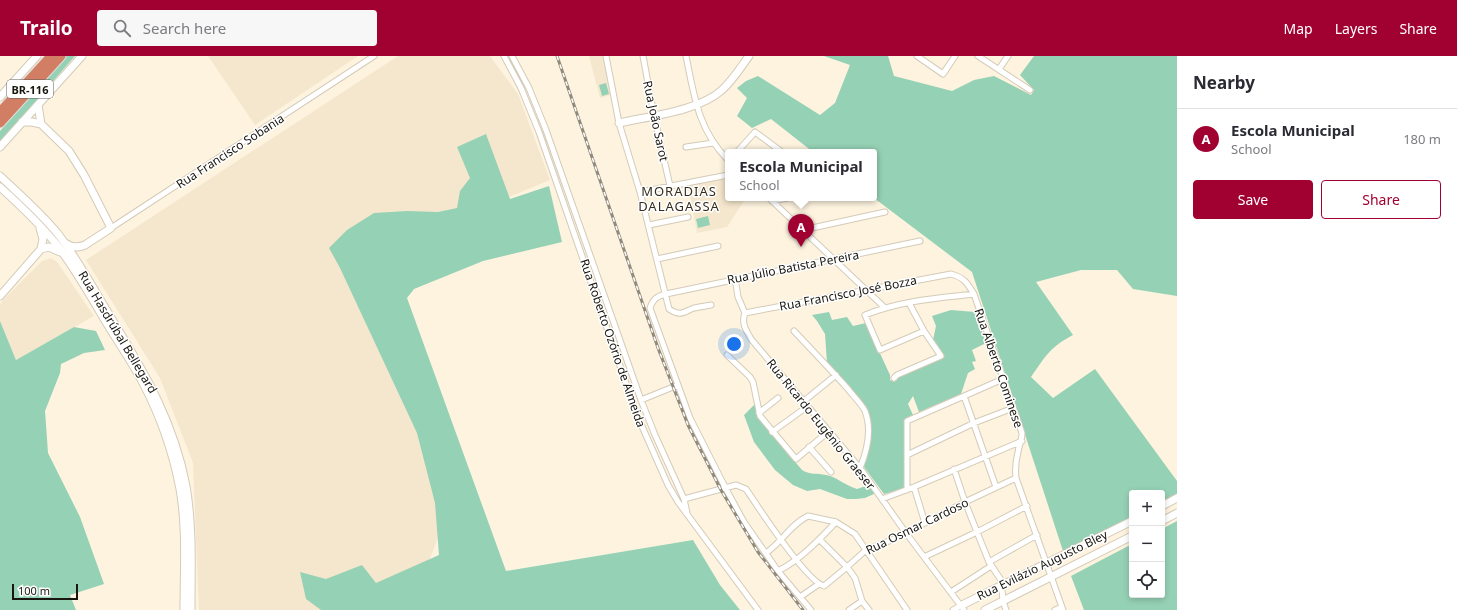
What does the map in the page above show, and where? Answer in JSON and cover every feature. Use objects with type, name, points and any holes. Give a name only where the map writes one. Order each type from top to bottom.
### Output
[{"type":"highway","name":"BR-116","points":[[0,112],[51,56]]},
{"type":"highway","name":"BR-116","points":[[0,123],[60,56]]},
{"type":"street","name":"BR-116","points":[[0,96],[37,56]]},
{"type":"street","name":"BR-116","points":[[22,122],[82,56]]},
{"type":"street","name":"Rua Francisco Sobania","points":[[85,245],[374,56]]},
{"type":"street","name":"Rua Roberto Ozório de Almeida","points":[[504,56],[534,118],[640,422],[668,485],[687,514],[758,610]]},
{"type":"street","points":[[512,56],[529,88],[546,130],[641,400],[684,500],[687,514]]},
{"type":"street","points":[[606,56],[619,123],[649,225],[669,309],[675,313],[682,314],[694,308],[711,305]]},
{"type":"street","name":"Rua João Sarot","points":[[643,56],[654,115],[670,186]]},
{"type":"street","points":[[686,56],[696,106],[708,135],[725,157]]},
{"type":"street","points":[[619,123],[696,106],[712,98],[723,89],[749,56]]},
{"type":"street","points":[[917,56],[943,74],[955,56]]},
{"type":"street","points":[[978,56],[1030,90]]},
{"type":"street","points":[[999,69],[1008,56]]},
{"type":"street","points":[[522,92],[529,88]]},
{"type":"street","points":[[38,105],[41,124]]},
{"type":"street","points":[[534,118],[540,115]]},
{"type":"street","points":[[0,147],[22,122],[41,124],[75,159],[111,228]]},
{"type":"street","points":[[539,132],[546,130]]},
{"type":"street","points":[[741,149],[756,132],[778,149]]},
{"type":"street","points":[[686,147],[713,143]]},
{"type":"street","name":"Rua Hasdrúbal Bellegard","points":[[0,176],[45,220],[63,242],[144,372],[158,398],[173,437],[184,480],[189,512],[191,610]]},
{"type":"street","points":[[640,192],[725,176]]},
{"type":"street","name":"Rua Hasdrúbal Bellegard","points":[[0,187],[37,223],[62,253],[78,276],[142,380],[166,437],[176,471],[183,511],[184,610]]},
{"type":"street","points":[[771,201],[884,307]]},
{"type":"street","points":[[803,230],[885,212]]},
{"type":"street","points":[[649,225],[688,217]]},
{"type":"street","points":[[0,296],[41,249],[42,235],[37,223]]},
{"type":"street","points":[[573,229],[580,227]]},
{"type":"street","name":"Rua Júlio Batista Pereira","points":[[666,294],[735,278],[920,241]]},
{"type":"street","points":[[63,242],[72,247],[85,245]]},
{"type":"street","points":[[81,269],[79,264],[79,254],[85,245]]},
{"type":"street","points":[[657,259],[718,246]]},
{"type":"street","points":[[41,249],[53,248],[62,253]]},
{"type":"street","points":[[580,249],[587,248]]},
{"type":"street","name":"Rua Francisco José Bozza","points":[[745,313],[951,274]]},
{"type":"street","name":"Rua Alberto Cominese","points":[[951,274],[960,276],[966,280],[974,294],[1022,433],[1022,441],[1016,465],[1016,478],[1063,609]]},
{"type":"street","name":"Rua Ricardo Eugênio Graeser","points":[[735,278],[738,297],[745,313],[743,318],[744,328],[751,339],[860,468],[906,533],[963,608]]},
{"type":"street","points":[[666,294],[658,296],[652,301],[650,308],[690,418],[744,522],[778,571],[811,610]]},
{"type":"street","points":[[924,331],[880,350],[865,315],[884,307],[974,294]]},
{"type":"street","points":[[894,378],[897,375],[941,356],[924,331],[909,303]]},
{"type":"street","points":[[794,331],[836,375],[864,410],[867,422],[868,439],[860,468]]},
{"type":"street","points":[[727,355],[750,377],[753,382],[759,413],[772,432],[796,459],[829,431]]},
{"type":"street","points":[[804,401],[836,375]]},
{"type":"street","points":[[907,490],[907,421],[1003,379]]},
{"type":"street","points":[[641,400],[678,385]]},
{"type":"street","points":[[964,396],[996,487]]},
{"type":"street","points":[[759,413],[778,398]]},
{"type":"street","points":[[772,432],[808,406]]},
{"type":"street","points":[[907,455],[1013,408]]},
{"type":"street","points":[[882,499],[914,488],[954,469],[1022,441]]},
{"type":"street","points":[[810,447],[831,472]]},
{"type":"street","points":[[954,469],[965,502],[990,564],[1001,580],[1003,601],[1006,610]]},
{"type":"street","name":"Rua Osmar Cardoso","points":[[819,584],[822,586],[826,585],[866,550],[886,543],[965,502],[1016,478]]},
{"type":"street","points":[[684,500],[736,485],[746,489],[804,570],[819,584],[800,597]]},
{"type":"street","points":[[914,488],[926,523]]},
{"type":"street","points":[[1165,504],[1177,498]]},
{"type":"street","points":[[924,557],[1027,506]]},
{"type":"street","points":[[1165,519],[1177,513]]},
{"type":"street","points":[[766,553],[776,546],[781,539],[808,516],[836,522],[855,534],[907,610]]},
{"type":"street","points":[[778,571],[789,566],[820,540],[836,522]]},
{"type":"street","name":"Rua Evilázio Augusto Bley","points":[[953,610],[963,608],[1002,586],[1129,522]]},
{"type":"street","points":[[951,592],[990,564],[1037,536]]},
{"type":"street","name":"Rua Evilázio Augusto Bley","points":[[985,610],[1129,537]]},
{"type":"street","points":[[820,540],[847,567],[855,578],[862,600],[869,610]]},
{"type":"street","points":[[849,610],[862,600]]},
{"type":"street","points":[[1055,610],[1063,609]]},
{"type":"shaded area","points":[[208,56],[358,56],[255,125]]},
{"type":"shaded area","points":[[398,56],[490,56],[518,94],[550,180],[340,268],[458,486],[410,610],[199,610],[193,463],[160,378],[86,260]]},
{"type":"shaded area","points":[[589,56],[603,56],[611,95],[600,98]]},
{"type":"shaded area","points":[[725,179],[725,201],[744,201],[727,227],[697,233],[688,186]]},
{"type":"shaded area","points":[[51,258],[57,262],[94,316],[16,360],[0,321],[0,305],[2,301],[42,261]]},
{"type":"green space","points":[[66,56],[75,56],[0,142],[0,131]]},
{"type":"green space","points":[[824,56],[888,56],[894,76],[952,91],[974,80],[994,76],[1031,95],[1034,90],[1020,75],[1034,56],[1177,56],[1177,296],[1133,289],[1117,270],[1081,270],[1036,282],[1073,335],[1053,348],[1031,377],[1053,398],[1095,369],[1177,481],[1177,494],[1165,500],[1165,490],[1129,490],[1129,518],[1063,551],[972,272],[877,200],[877,149],[809,149],[771,119],[752,128],[737,116],[747,98],[737,88],[746,81],[758,76],[820,115],[835,103],[850,65]]},
{"type":"green space","points":[[606,83],[609,94],[602,96],[599,85]]},
{"type":"green space","points":[[486,134],[510,199],[549,186],[562,242],[483,261],[414,289],[407,298],[506,571],[693,540],[720,585],[740,610],[321,610],[306,599],[300,572],[326,579],[362,565],[376,583],[439,555],[435,503],[417,433],[340,268],[329,248],[347,230],[374,213],[407,211],[438,212],[457,208],[460,191],[470,178],[457,147]]},
{"type":"green space","points":[[708,216],[710,225],[698,228],[696,219]]},
{"type":"green space","points":[[951,310],[975,312],[986,343],[972,350],[976,361],[972,362],[975,369],[968,373],[961,394],[919,412],[913,396],[908,404],[913,415],[905,420],[905,488],[884,494],[864,467],[869,448],[868,414],[827,363],[825,334],[812,315],[829,312],[832,320],[847,317],[853,326],[866,323],[890,375],[890,380],[894,382],[897,380],[898,376],[944,356],[933,340],[936,326],[932,316]]},
{"type":"green space","points":[[0,321],[16,360],[74,327],[96,331],[105,350],[84,353],[61,364],[60,373],[45,411],[48,453],[80,517],[104,584],[70,595],[76,610],[0,610]]},
{"type":"green space","points":[[755,404],[758,418],[802,470],[805,472],[830,476],[857,489],[869,485],[876,493],[865,498],[847,499],[820,489],[807,491],[793,485],[775,470],[754,442],[744,415]]},
{"type":"green space","points":[[1177,521],[1177,610],[1084,610],[1071,576],[1129,546],[1129,598],[1165,598],[1165,527]]},
{"type":"railway","points":[[557,56],[658,348],[688,425],[721,490],[758,552],[803,610]]},
{"type":"place","name":"Escola Municipal","points":[[801,247]]},
{"type":"district","name":"MORADIAS DALAGASSA","points":[[679,198]]}]
